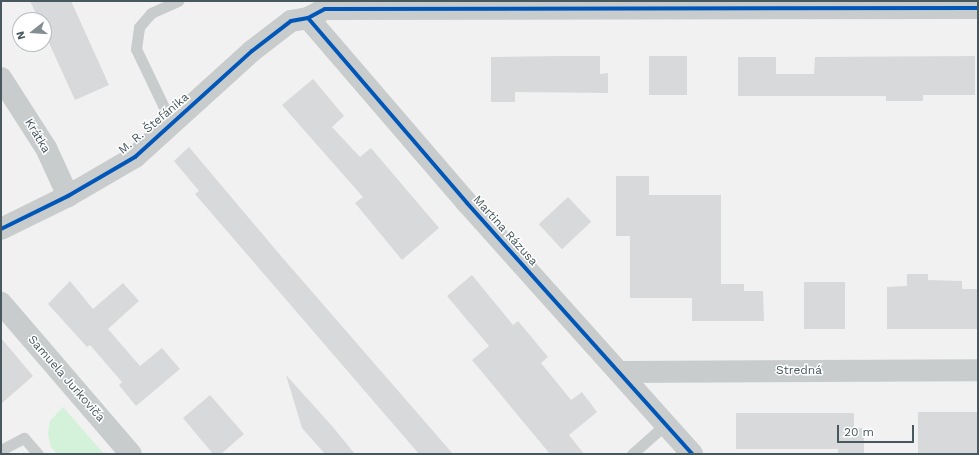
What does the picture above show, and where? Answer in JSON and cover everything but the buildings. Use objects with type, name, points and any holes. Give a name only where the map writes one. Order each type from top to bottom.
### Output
[{"type":"street","name":"M. R. Štefánika","points":[[1,229],[68,196],[135,156],[252,51],[307,9],[978,8]]},
{"type":"street","name":"Martina Rázusa","points":[[307,9],[466,203],[667,423],[692,454]]},
{"type":"street","name":"Krátka","points":[[1,78],[46,148],[68,196]]},
{"type":"street","name":"Samuela Jurkoviča","points":[[1,303],[131,454]]},
{"type":"street","name":"Stredná","points":[[621,372],[978,370]]},
{"type":"lane","points":[[172,124],[136,49],[139,27],[151,13],[178,1]]},
{"type":"lane","points":[[632,454],[667,423]]},
{"type":"lane","points":[[1,450],[24,438],[38,454]]},
{"type":"green space","points":[[63,407],[104,454],[57,454],[51,447],[48,435],[50,421]]},
{"type":"cycle path","points":[[1,229],[68,196],[135,157],[252,51],[291,21],[308,18],[325,9],[978,8]]},
{"type":"cycle path","points":[[308,18],[467,203],[692,454]]}]
